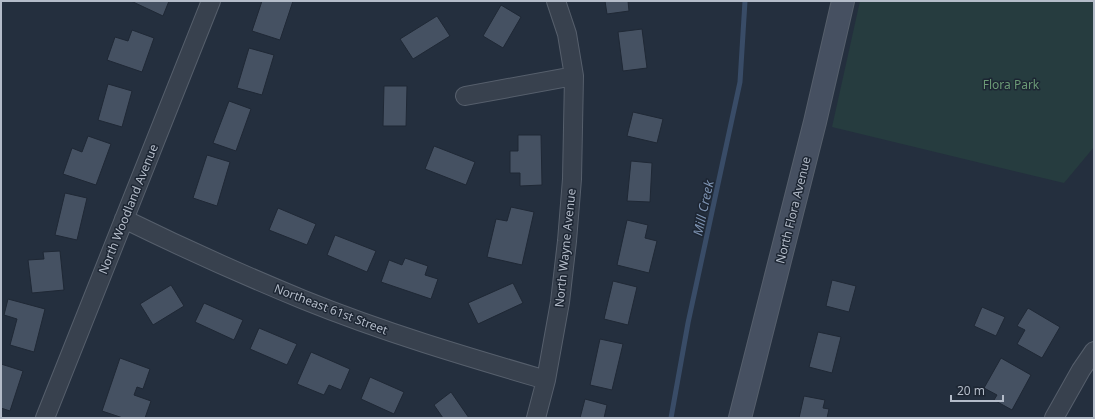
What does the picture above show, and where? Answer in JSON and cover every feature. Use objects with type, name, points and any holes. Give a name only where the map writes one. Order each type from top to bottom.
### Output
[{"type":"street","name":"North Woodland Avenue","points":[[45,418],[211,1]]},
{"type":"street","name":"North Wayne Avenue","points":[[536,418],[546,380],[560,302],[572,180],[574,76],[567,34],[556,1]]},
{"type":"street","name":"North Flora Avenue","points":[[740,418],[815,122],[843,1]]},
{"type":"street","points":[[465,96],[574,76]]},
{"type":"street","name":"Northeast 61st Street","points":[[124,219],[195,254],[304,300],[379,328],[454,353],[546,380]]},
{"type":"street","points":[[1054,418],[1081,370],[1094,351]]},
{"type":"green space","name":"Flora Park","points":[[860,1],[1094,1],[1094,147],[1064,183],[832,127]]},
{"type":"building","points":[[131,1],[169,1],[163,16]]},
{"type":"building","points":[[262,1],[293,1],[280,40],[252,31]]},
{"type":"building","points":[[605,1],[628,1],[629,11],[607,14]]},
{"type":"building","points":[[501,5],[521,17],[503,48],[483,36]]},
{"type":"building","points":[[437,16],[450,36],[413,59],[400,39]]},
{"type":"building","points":[[642,29],[647,68],[623,71],[618,32]]},
{"type":"building","points":[[132,30],[154,38],[142,72],[107,60],[115,37],[128,41]]},
{"type":"building","points":[[249,48],[274,55],[262,95],[237,88]]},
{"type":"building","points":[[108,84],[132,91],[122,127],[98,120]]},
{"type":"building","points":[[384,86],[407,86],[406,126],[383,126]]},
{"type":"building","points":[[229,101],[251,109],[236,151],[213,143]]},
{"type":"building","points":[[633,112],[663,119],[657,143],[627,136]]},
{"type":"building","points":[[518,135],[541,135],[542,185],[520,186],[520,173],[510,173],[510,151],[518,151]]},
{"type":"building","points":[[88,136],[111,144],[96,185],[63,174],[72,148],[82,152]]},
{"type":"building","points":[[434,146],[475,162],[466,185],[425,169]]},
{"type":"building","points":[[207,155],[230,162],[217,206],[193,198]]},
{"type":"building","points":[[631,161],[652,163],[650,202],[627,201]]},
{"type":"building","points":[[65,193],[87,198],[77,240],[55,235]]},
{"type":"building","points":[[511,207],[534,212],[522,265],[487,257],[496,219],[507,221]]},
{"type":"building","points":[[278,208],[316,224],[307,245],[269,230]]},
{"type":"building","points":[[627,220],[648,225],[645,238],[657,241],[649,273],[617,265]]},
{"type":"building","points":[[335,235],[376,251],[367,272],[327,255]]},
{"type":"building","points":[[60,251],[64,290],[32,293],[28,260],[44,259],[43,252]]},
{"type":"building","points":[[405,258],[428,266],[425,275],[438,279],[431,299],[381,282],[389,260],[402,265]]},
{"type":"building","points":[[832,280],[856,286],[849,312],[826,306]]},
{"type":"building","points":[[613,281],[637,287],[628,325],[604,319]]},
{"type":"building","points":[[513,283],[523,303],[478,324],[468,303]]},
{"type":"building","points":[[171,285],[184,306],[153,325],[140,304]]},
{"type":"building","points":[[8,299],[45,309],[34,352],[10,345],[17,319],[4,315]]},
{"type":"building","points":[[204,303],[243,320],[234,340],[195,322]]},
{"type":"building","points":[[982,307],[1005,317],[996,336],[974,326]]},
{"type":"building","points":[[1028,308],[1060,327],[1042,358],[1017,344],[1025,330],[1017,326]]},
{"type":"building","points":[[259,328],[297,344],[287,365],[250,349]]},
{"type":"building","points":[[818,332],[841,337],[832,373],[809,367]]},
{"type":"building","points":[[600,339],[623,344],[612,390],[590,385]]},
{"type":"building","points":[[311,352],[350,369],[341,390],[329,385],[324,395],[297,384]]},
{"type":"building","points":[[120,358],[150,369],[143,389],[137,387],[134,395],[151,401],[145,418],[123,418],[102,411]]},
{"type":"building","points":[[1001,358],[1031,375],[1012,410],[994,400],[997,395],[984,388]]},
{"type":"building","points":[[1,364],[23,371],[10,411],[1,408]]},
{"type":"building","points":[[370,377],[404,392],[394,414],[361,399]]},
{"type":"building","points":[[451,392],[469,418],[443,418],[434,405]]},
{"type":"building","points":[[804,396],[825,400],[823,408],[829,409],[827,418],[799,418]]},
{"type":"building","points":[[585,399],[607,405],[604,418],[580,418]]},
{"type":"waterway","name":"Mill Creek","points":[[671,418],[688,323],[740,82],[745,1]]}]
